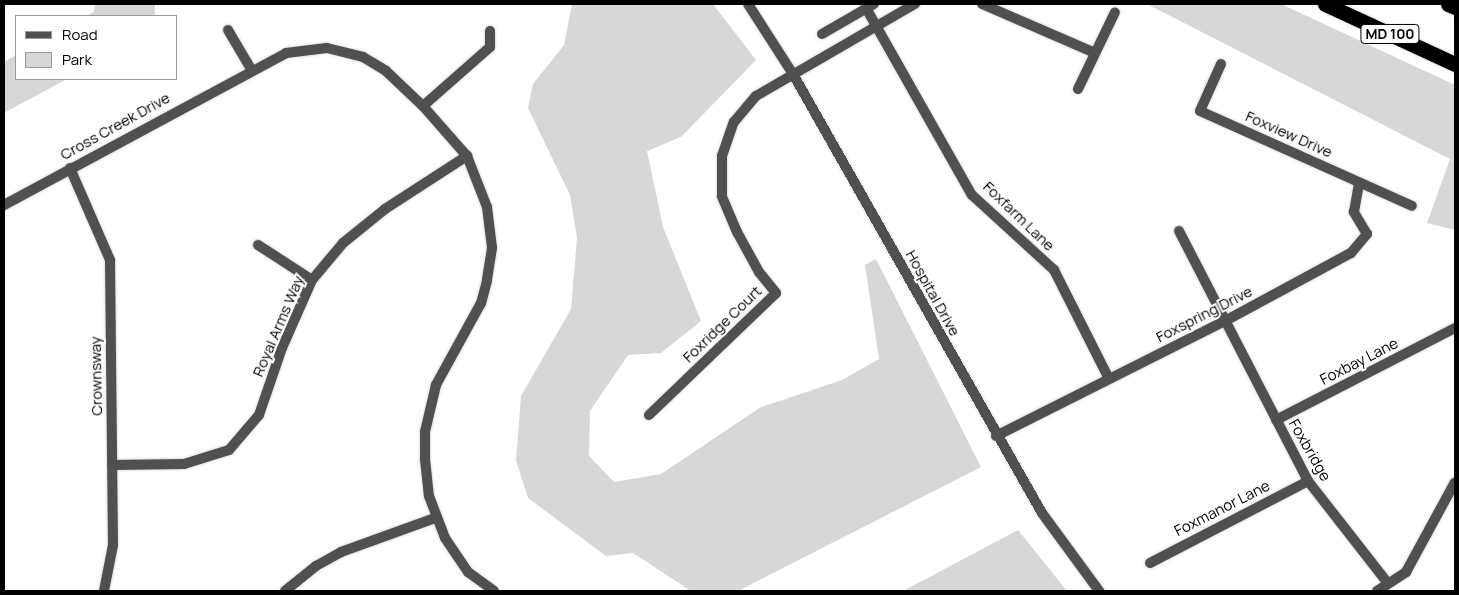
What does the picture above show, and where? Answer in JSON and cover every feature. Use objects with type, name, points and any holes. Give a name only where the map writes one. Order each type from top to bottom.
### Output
[{"type":"highway","name":"MD 100","points":[[1325,4],[1455,64]]},
{"type":"highway","points":[[1448,4],[1455,7]]},
{"type":"street","name":"Hospital Drive","points":[[748,4],[793,74],[996,436],[1042,513],[1099,591]]},
{"type":"street","points":[[793,74],[915,4]]},
{"type":"street","points":[[982,4],[1095,52]]},
{"type":"street","points":[[822,34],[870,6]]},
{"type":"street","name":"Foxfarm Lane","points":[[870,6],[876,25],[972,195],[1054,270],[1108,377]]},
{"type":"street","points":[[1078,89],[1115,12]]},
{"type":"street","points":[[228,30],[251,69]]},
{"type":"street","points":[[423,106],[490,47],[490,31]]},
{"type":"street","name":"Cross Creek Drive","points":[[4,205],[251,69],[286,53],[308,48],[345,51],[386,71],[423,106],[467,156],[487,206],[492,248],[481,303],[436,385],[430,407],[425,459],[428,496],[435,518],[468,572],[494,591]]},
{"type":"street","name":"Foxview Drive","points":[[1221,64],[1200,110],[1412,206]]},
{"type":"street","name":"Foxridge Court","points":[[649,415],[776,293],[760,272],[737,232],[722,196],[722,156],[734,122],[756,96],[793,74]]},
{"type":"street","name":"Royal Arms Way","points":[[112,465],[184,464],[229,450],[259,415],[282,348],[312,280],[344,243],[385,209],[467,156]]},
{"type":"street","name":"Crownsway","points":[[70,168],[110,260],[113,545],[104,591]]},
{"type":"street","name":"Foxspring Drive","points":[[996,436],[1108,377],[1225,321],[1351,254],[1367,234],[1354,212],[1359,183]]},
{"type":"street","name":"Foxbridge","points":[[1179,231],[1308,481],[1387,582]]},
{"type":"street","points":[[258,245],[312,280]]},
{"type":"street","name":"Foxbay Lane","points":[[1276,420],[1455,328]]},
{"type":"street","name":"Foxmanor Lane","points":[[1150,563],[1308,481]]},
{"type":"street","points":[[1377,591],[1387,582],[1406,572],[1455,482]]},
{"type":"street","points":[[285,591],[316,566],[341,552],[435,518]]},
{"type":"green space","points":[[95,4],[155,4],[155,15],[88,15],[94,12]]},
{"type":"green space","points":[[572,4],[713,4],[756,60],[681,137],[647,151],[663,227],[701,321],[661,353],[628,355],[590,411],[589,456],[614,482],[661,474],[761,407],[842,380],[879,359],[865,265],[876,259],[981,467],[738,591],[691,591],[633,553],[606,556],[528,498],[516,460],[521,396],[571,309],[577,238],[570,195],[528,108],[533,84],[564,45]]},
{"type":"green space","points":[[1147,4],[1281,4],[1455,85],[1455,230],[1427,223],[1450,159]]},
{"type":"green space","points":[[15,56],[15,80],[65,80],[4,113],[4,62]]},
{"type":"green space","points":[[1018,530],[1067,591],[903,591]]}]
